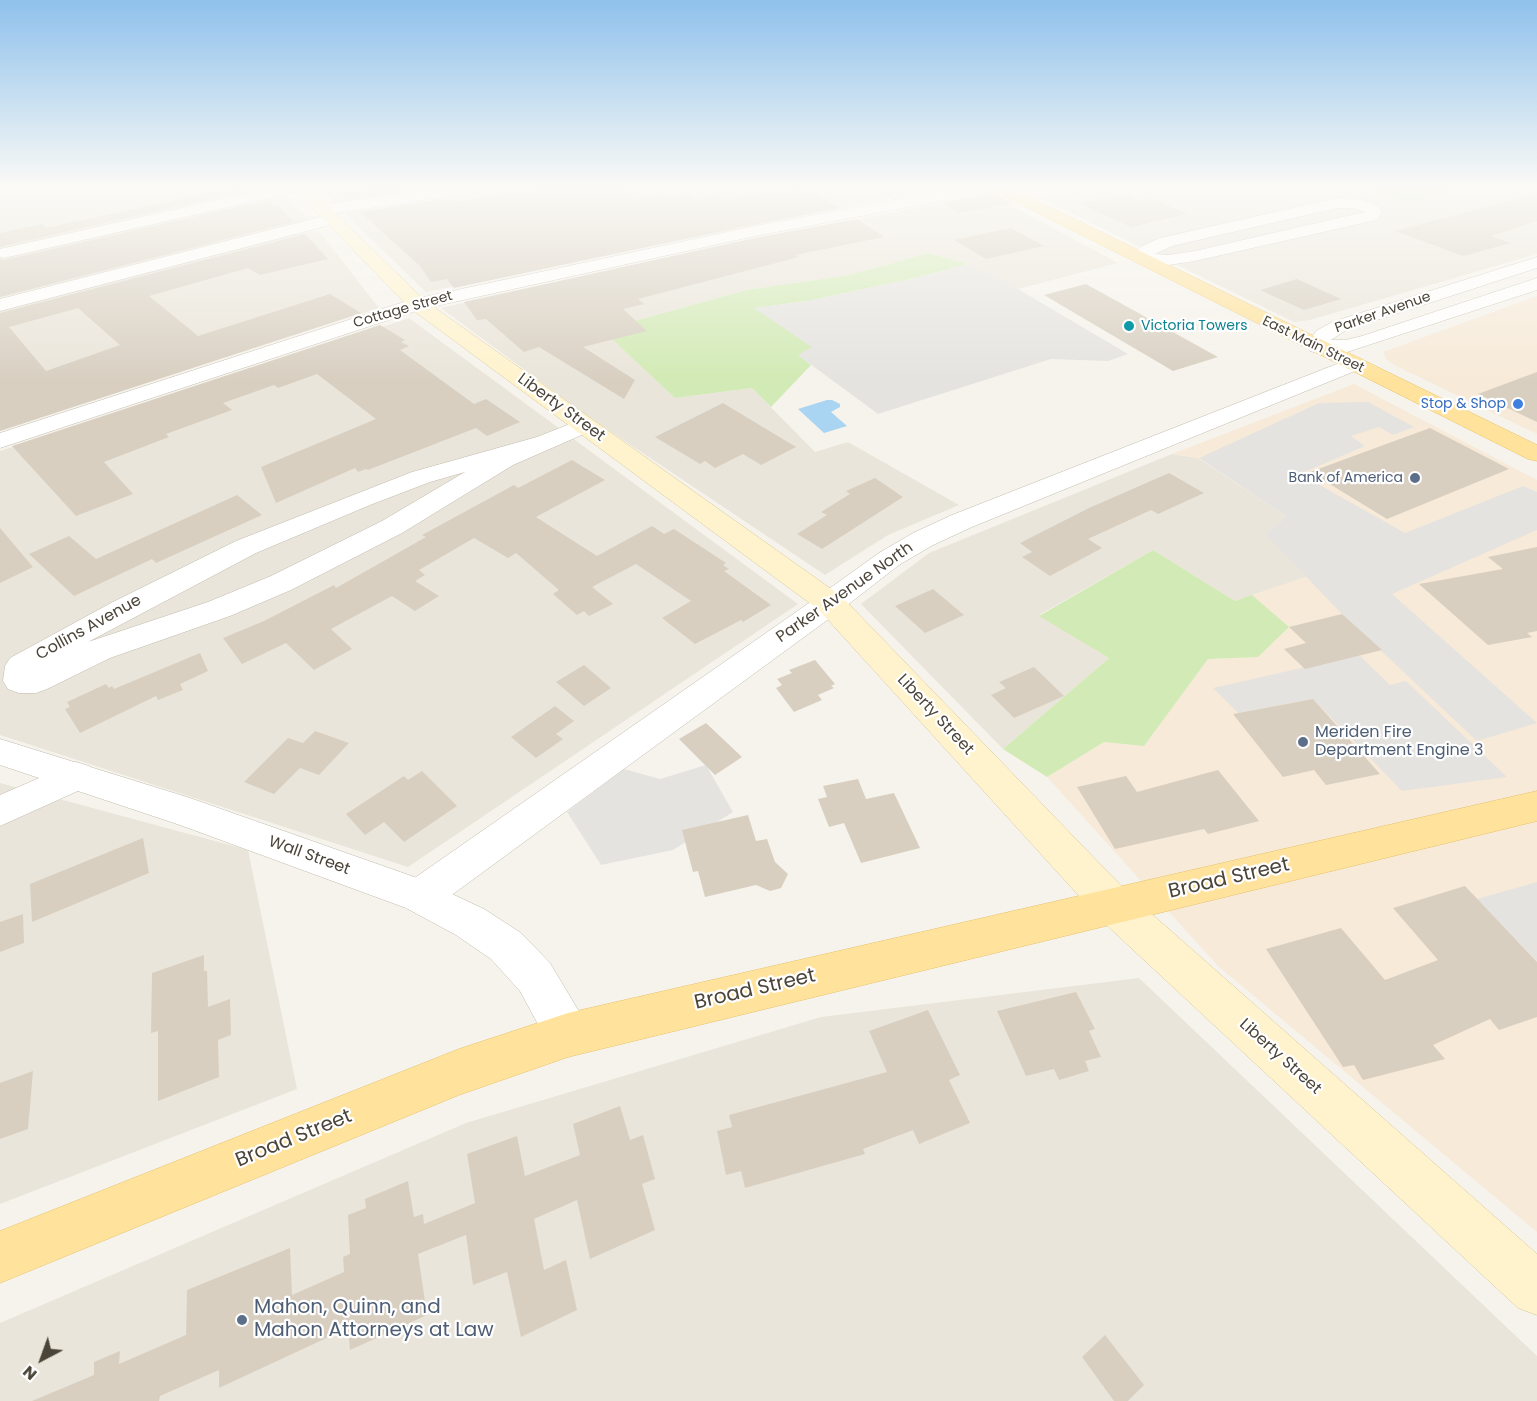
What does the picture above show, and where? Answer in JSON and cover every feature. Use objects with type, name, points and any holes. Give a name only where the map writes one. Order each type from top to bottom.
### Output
[{"type":"main road","name":"Liberty Street","points":[[364,250],[417,304],[830,603],[1114,906],[1537,1289]]},
{"type":"main road","name":"East Main Street","points":[[1125,250],[1537,454]]},
{"type":"main road","name":"Broad Street","points":[[0,1257],[459,1072],[568,1035],[1537,806]]},
{"type":"street","points":[[4,253],[15,250]]},
{"type":"street","points":[[0,305],[197,250]]},
{"type":"street","name":"Cottage Street","points":[[0,441],[417,304],[665,250]]},
{"type":"street","points":[[1140,258],[1147,250]]},
{"type":"street","points":[[1140,258],[1168,260],[1220,250]]},
{"type":"street","name":"Parker Avenue","points":[[1537,262],[1339,326],[1323,335],[1317,347],[1347,346],[1369,340],[1537,284]]},
{"type":"street","name":"Parker Avenue North","points":[[420,896],[889,559],[923,539],[962,521],[1352,364]]},
{"type":"street","name":"Collins Avenue","points":[[538,444],[421,477],[361,499],[246,547],[122,610],[21,666],[19,681],[36,681],[99,650],[219,609],[281,583],[392,527],[474,477],[538,444],[585,425]]},
{"type":"street","name":"Wall Street","points":[[0,752],[190,813],[420,896],[470,922],[506,946],[535,977],[568,1035]]},
{"type":"street","points":[[0,811],[76,776]]},
{"type":"shaded area","points":[[0,250],[189,250],[0,298]]},
{"type":"shaded area","points":[[231,250],[334,250],[379,308],[0,429],[0,311]]},
{"type":"shaded area","points":[[383,250],[632,250],[426,292]]},
{"type":"shaded area","points":[[698,250],[1095,250],[1118,263],[1018,289],[969,264],[928,253],[849,275],[746,290],[602,330],[675,398],[752,388],[815,452],[848,442],[959,505],[888,535],[825,575],[583,413],[441,308]]},
{"type":"shaded area","points":[[1147,250],[1537,250],[1537,254],[1310,320],[1294,322]]},
{"type":"shaded area","points":[[969,264],[1018,289],[1128,354],[1108,361],[1051,359],[878,414],[798,355],[812,347],[754,308],[808,301]]},
{"type":"shaded area","points":[[1537,296],[1537,434],[1394,365],[1386,359],[1383,352]]},
{"type":"shaded area","points":[[409,318],[798,604],[408,867],[0,735],[0,451]]},
{"type":"shaded area","points":[[1354,384],[1537,480],[1537,1232],[1218,966],[1047,777],[1104,742],[1144,746],[1208,659],[1258,657],[1289,627],[1252,595],[1306,577],[1265,534],[1287,517],[1199,458],[1172,454]]},
{"type":"shaded area","points":[[1368,402],[1414,427],[1393,435],[1379,427],[1351,436],[1365,446],[1300,474],[1405,533],[1523,486],[1537,492],[1537,530],[1392,594],[1537,723],[1477,741],[1342,614],[1265,534],[1287,517],[1199,458],[1319,403]]},
{"type":"shaded area","points":[[1172,454],[1198,458],[1287,517],[1307,577],[1235,601],[1153,550],[1039,615],[1109,658],[1003,749],[861,604],[929,553]]},
{"type":"shaded area","points":[[1359,655],[1390,685],[1406,681],[1507,777],[1402,791],[1313,699],[1238,713],[1213,688]]},
{"type":"shaded area","points":[[706,765],[733,812],[673,850],[601,865],[567,812],[624,769],[660,779]]},
{"type":"shaded area","points":[[0,783],[248,850],[297,1089],[0,1204]]},
{"type":"shaded area","points":[[1537,882],[1537,961],[1477,899]]},
{"type":"shaded area","points":[[1139,978],[1537,1356],[1537,1401],[0,1401],[0,1323],[466,1123],[821,1017]]},
{"type":"green space","points":[[928,253],[969,264],[808,301],[755,308],[813,347],[799,355],[811,365],[771,407],[752,388],[675,398],[602,330],[746,290],[849,275]]},
{"type":"green space","points":[[1153,550],[1235,601],[1252,595],[1289,627],[1258,657],[1208,659],[1144,746],[1104,742],[1047,777],[1003,749],[1109,658],[1039,616]]},
{"type":"water","points":[[827,400],[840,404],[840,407],[831,412],[847,426],[824,433],[798,409]]},
{"type":"building","points":[[46,250],[182,250],[0,297],[0,259]]},
{"type":"building","points":[[242,250],[320,250],[328,259],[260,275],[248,268],[149,296],[198,336],[330,294],[361,313],[0,431],[0,313]],"holes":[[[78,308],[120,345],[46,371],[9,327]]]},
{"type":"building","points":[[403,250],[631,250],[454,288],[447,279],[431,282],[420,266]]},
{"type":"building","points":[[699,250],[818,250],[638,299],[644,304],[623,309],[647,331],[583,347],[635,380],[624,399],[539,347],[524,352],[486,319],[477,320],[464,302]]},
{"type":"building","points":[[971,250],[1024,250],[986,259]]},
{"type":"building","points":[[1448,250],[1484,250],[1463,256]]},
{"type":"building","points":[[1297,279],[1341,299],[1304,310],[1260,290]]},
{"type":"building","name":"Victoria Towers","points":[[1086,284],[1218,357],[1173,371],[1044,295]]},
{"type":"building","points":[[380,325],[405,340],[401,342],[409,346],[400,350],[474,404],[486,399],[520,422],[487,436],[476,428],[368,470],[358,472],[355,468],[276,503],[261,467],[376,419],[317,374],[278,388],[274,385],[223,403],[232,410],[166,434],[169,437],[104,462],[133,494],[76,516],[12,446]]},
{"type":"building","name":"Stop & Shop","points":[[1537,372],[1537,422],[1478,394]]},
{"type":"building","points":[[723,403],[796,447],[761,465],[743,454],[715,468],[705,461],[700,464],[655,437]]},
{"type":"building","name":"Bank of America","points":[[1430,428],[1509,469],[1387,519],[1310,472]]},
{"type":"building","points":[[572,460],[605,480],[536,517],[597,556],[652,526],[664,534],[674,529],[726,563],[723,565],[729,569],[724,571],[771,605],[743,622],[741,620],[695,644],[662,618],[691,601],[636,564],[592,587],[613,604],[589,616],[584,611],[577,615],[553,594],[559,590],[516,553],[508,558],[474,538],[419,570],[425,575],[415,581],[439,596],[415,611],[392,596],[331,629],[352,649],[314,670],[286,643],[242,664],[223,638],[264,621],[334,585],[336,588],[426,537],[422,535],[514,485],[518,488]]},
{"type":"building","points":[[1169,473],[1204,493],[1158,514],[1151,510],[1088,539],[1102,548],[1050,576],[1022,557],[1032,552],[1020,543],[1089,508]]},
{"type":"building","points":[[875,478],[903,497],[822,549],[797,534],[827,515],[821,512],[850,494],[846,491]]},
{"type":"building","points":[[237,495],[262,515],[156,563],[152,559],[74,596],[29,554],[69,536],[96,559]]},
{"type":"building","points":[[0,528],[33,567],[0,583]]},
{"type":"building","points":[[1537,547],[1537,631],[1527,633],[1532,637],[1488,645],[1419,584],[1503,569],[1488,557]]},
{"type":"building","points":[[933,589],[964,615],[925,633],[895,606]]},
{"type":"building","points":[[1342,614],[1382,650],[1305,669],[1284,649],[1306,643],[1289,627]]},
{"type":"building","points":[[200,653],[208,671],[180,684],[183,690],[158,700],[156,696],[80,733],[65,709],[70,707],[67,702],[106,684],[109,688],[112,686],[114,689]]},
{"type":"building","points":[[815,660],[835,684],[831,686],[834,688],[818,695],[822,700],[794,712],[776,688],[782,685],[777,679],[792,673],[789,670]]},
{"type":"building","points":[[584,665],[611,688],[584,706],[556,682]]},
{"type":"building","points":[[1034,667],[1064,696],[1014,718],[991,695],[1006,688],[999,682]]},
{"type":"building","name":"Meriden Fire Department Engine 3","points":[[1313,699],[1380,774],[1326,785],[1314,770],[1283,777],[1233,714]]},
{"type":"building","points":[[555,706],[574,721],[556,734],[563,739],[536,758],[511,737]]},
{"type":"building","points":[[706,723],[742,757],[715,775],[679,739]]},
{"type":"building","points":[[315,731],[349,743],[319,775],[300,768],[274,794],[244,782],[288,738],[303,743]]},
{"type":"building","points":[[1218,770],[1259,821],[1208,834],[1204,829],[1115,849],[1077,787],[1126,776],[1137,792]]},
{"type":"building","points":[[422,771],[457,806],[404,842],[384,822],[365,835],[346,814],[404,776],[408,780]]},
{"type":"building","points":[[858,779],[866,799],[894,793],[920,848],[861,863],[844,823],[829,827],[818,799],[827,797],[823,786]]},
{"type":"building","points":[[748,815],[756,841],[767,839],[775,862],[788,874],[781,888],[770,891],[756,885],[705,897],[698,871],[693,872],[682,830]]},
{"type":"building","points":[[143,838],[149,873],[32,922],[30,884]]},
{"type":"building","points":[[1465,886],[1537,962],[1537,1017],[1499,1030],[1490,1019],[1433,1045],[1445,1059],[1363,1080],[1354,1065],[1343,1067],[1266,949],[1341,928],[1385,980],[1438,960],[1393,908]]},
{"type":"building","points":[[23,914],[24,943],[0,952],[0,922]]},
{"type":"building","points":[[204,955],[208,1007],[230,999],[231,1035],[218,1040],[219,1077],[158,1101],[158,1031],[151,1033],[152,973]]},
{"type":"building","points":[[1076,992],[1095,1029],[1089,1031],[1101,1057],[1085,1061],[1089,1071],[1059,1080],[1054,1069],[1026,1076],[997,1011]]},
{"type":"building","points":[[928,1010],[960,1075],[949,1080],[970,1123],[919,1144],[913,1130],[863,1149],[865,1154],[745,1188],[741,1171],[726,1175],[717,1131],[732,1127],[729,1115],[887,1072],[869,1031]]},
{"type":"building","points":[[33,1071],[28,1129],[0,1139],[0,1083]]},
{"type":"building","points":[[620,1106],[630,1140],[643,1135],[655,1179],[642,1184],[655,1230],[590,1259],[577,1200],[534,1219],[544,1270],[566,1260],[577,1310],[521,1337],[507,1272],[473,1285],[466,1235],[418,1254],[427,1315],[350,1350],[348,1328],[219,1388],[219,1370],[160,1396],[159,1401],[32,1401],[94,1375],[94,1362],[120,1351],[119,1364],[186,1335],[187,1290],[290,1248],[292,1295],[344,1272],[343,1257],[350,1254],[348,1215],[366,1208],[365,1199],[408,1181],[414,1217],[423,1214],[424,1224],[475,1203],[467,1154],[517,1136],[525,1176],[580,1155],[573,1124]]},
{"type":"building","points":[[1105,1335],[1144,1385],[1128,1401],[1114,1401],[1082,1357]]},
{"type":"place","name":"Victoria Towers","points":[[1129,326]]},
{"type":"place","name":"Stop & Shop","points":[[1518,404]]},
{"type":"place","name":"Bank of America","points":[[1415,478]]},
{"type":"place","name":"Meriden Fire Department Engine 3","points":[[1303,742]]},
{"type":"place","name":"Mahon, Quinn, and Mahon Attorneys at Law","points":[[242,1320]]}]
